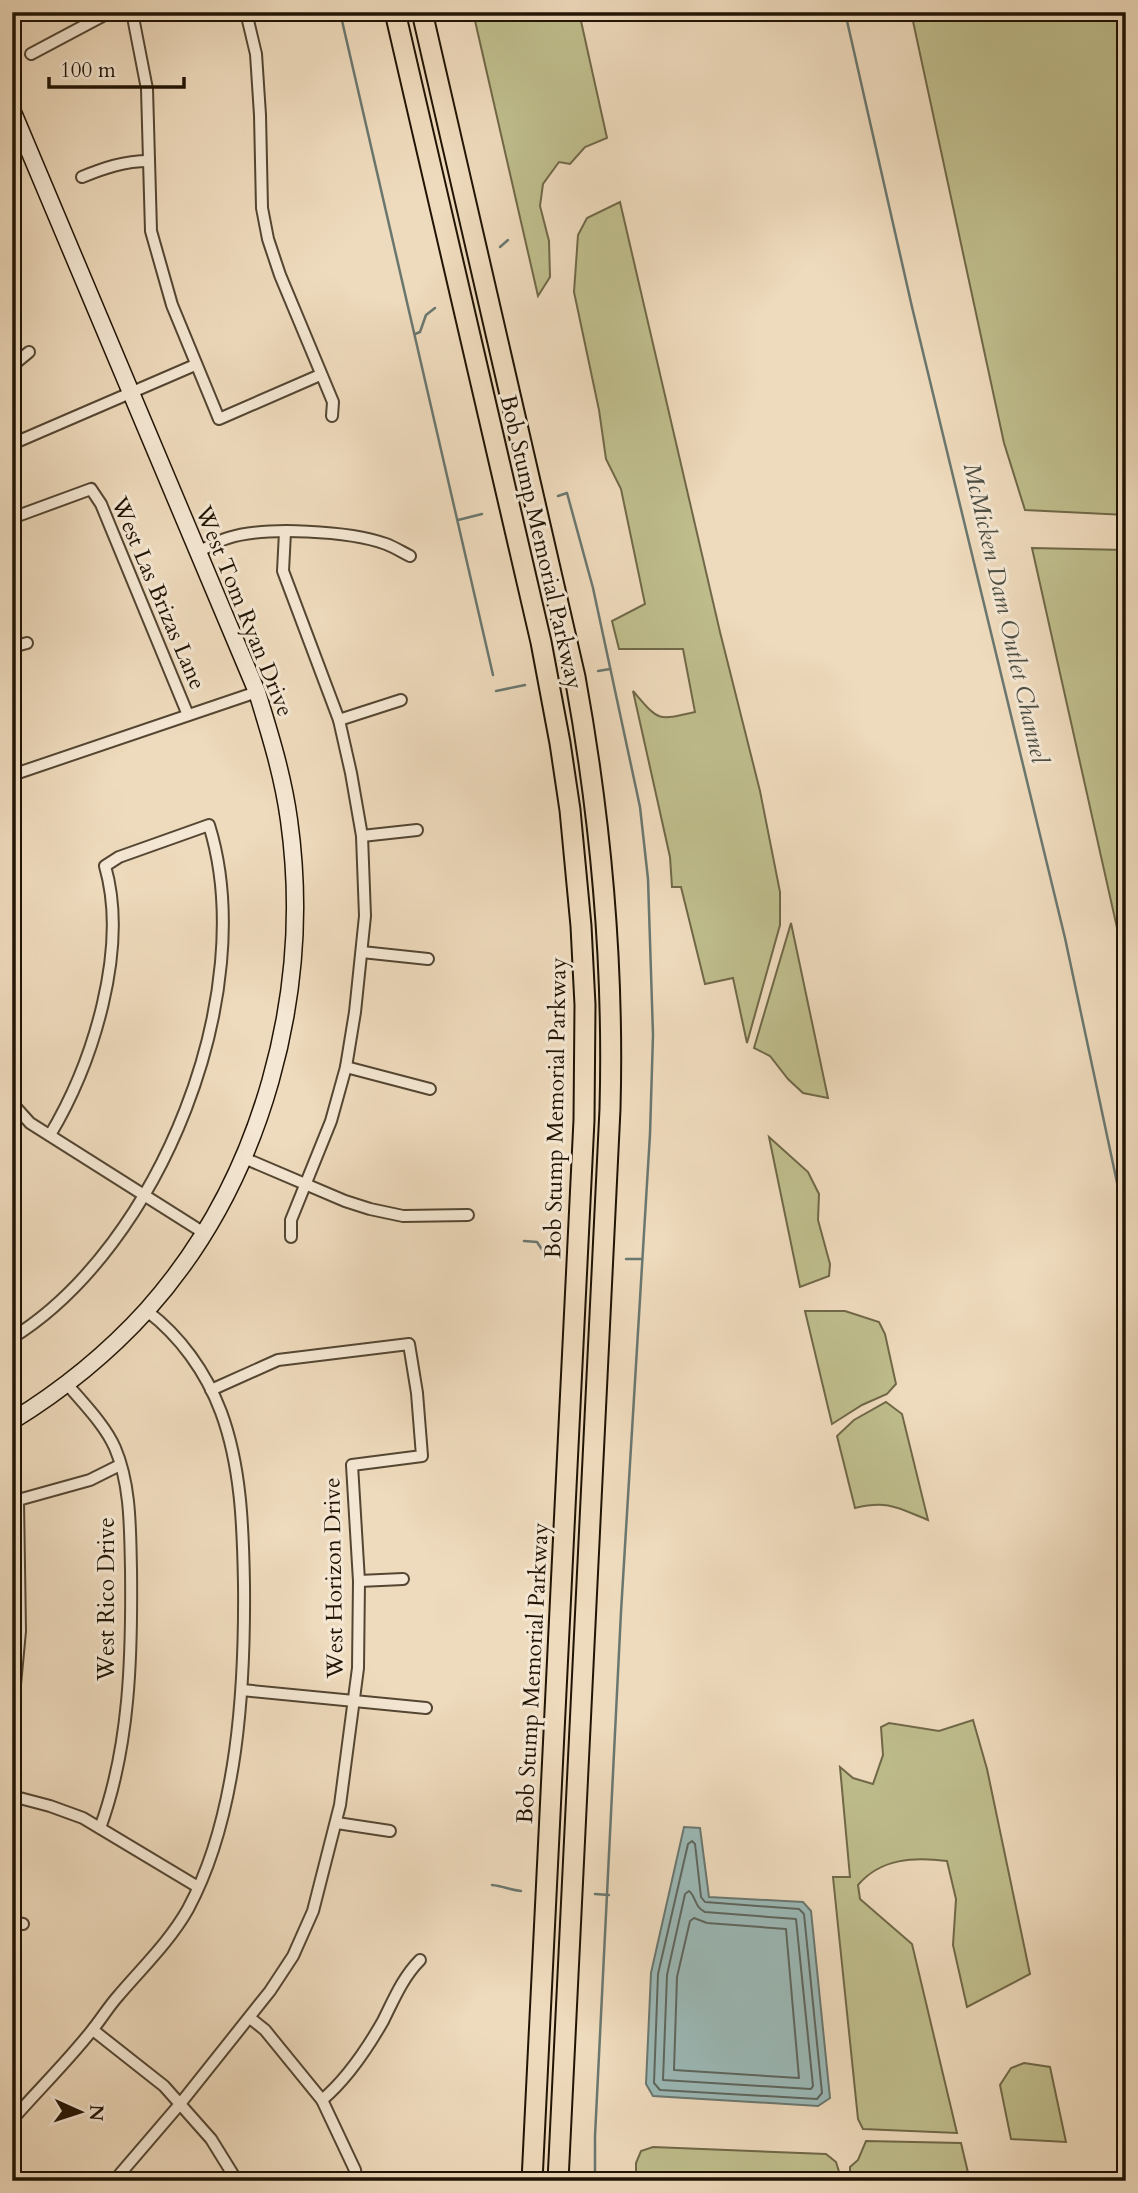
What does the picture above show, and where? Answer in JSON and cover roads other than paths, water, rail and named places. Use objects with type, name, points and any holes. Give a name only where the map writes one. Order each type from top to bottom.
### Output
[{"type":"highway","name":"Bob Stump Memorial Parkway","points":[[396,12],[541,642],[566,775],[581,926],[584,1120],[532,2181]]},
{"type":"highway","name":"Bob Stump Memorial Parkway","points":[[422,12],[568,642],[587,747],[606,908],[610,1008],[609,1128],[558,2181]]},
{"type":"street","points":[[31,54],[110,12]]},
{"type":"street","points":[[132,12],[147,89],[151,230],[172,305],[219,419],[320,375]]},
{"type":"street","points":[[246,12],[256,54],[262,208],[268,239],[280,275],[333,402],[331,416]]},
{"type":"street","name":"West Tom Ryan Drive","points":[[12,110],[257,692],[281,773],[289,822],[293,873],[293,963],[275,1058],[244,1158],[204,1233],[179,1271],[147,1311],[101,1356],[67,1384],[12,1421]]},
{"type":"street","points":[[82,177],[130,161],[149,162]]},
{"type":"street","points":[[12,366],[29,352]]},
{"type":"street","points":[[12,444],[195,365]]},
{"type":"street","name":"West Las Brizas Lane","points":[[12,518],[91,489],[100,504],[188,715]]},
{"type":"street","points":[[198,552],[229,538],[285,532],[358,537],[387,544],[410,556]]},
{"type":"street","points":[[285,532],[283,571],[339,720],[362,836],[365,916],[346,1067],[331,1121],[292,1220],[291,1237]]},
{"type":"street","points":[[12,647],[27,643]]},
{"type":"street","points":[[12,775],[257,692]]},
{"type":"street","points":[[339,720],[401,700]]},
{"type":"street","points":[[12,1338],[54,1306],[104,1253],[128,1221],[156,1174],[198,1078],[213,1022],[223,916],[222,881],[209,825],[119,857],[105,866],[113,900],[114,932],[110,969],[91,1043],[65,1110],[50,1135]]},
{"type":"street","points":[[362,836],[417,830]]},
{"type":"street","points":[[362,952],[428,959]]},
{"type":"street","points":[[346,1067],[429,1088]]},
{"type":"street","points":[[12,1103],[30,1123],[204,1233]]},
{"type":"street","points":[[244,1158],[345,1201],[381,1212],[403,1216],[468,1215]]},
{"type":"street","points":[[12,2119],[93,2030],[117,1997],[168,1939],[187,1910],[211,1859],[221,1822],[242,1690],[245,1624],[242,1521],[235,1465],[221,1412],[196,1362],[167,1326],[147,1311]]},
{"type":"street","name":"West Horizon Drive","points":[[114,2181],[250,2018],[293,1956],[313,1911],[337,1823],[358,1668],[359,1581],[352,1465],[422,1457],[409,1344],[278,1360],[211,1390]]},
{"type":"street","name":"West Rico Drive","points":[[67,1384],[114,1447],[120,1465],[130,1525],[131,1637],[122,1739],[111,1798],[100,1828]]},
{"type":"street","points":[[12,1717],[20,1630],[18,1500],[90,1480],[120,1465]]},
{"type":"street","points":[[359,1581],[403,1579]]},
{"type":"street","points":[[242,1690],[426,1709]]},
{"type":"street","points":[[12,1796],[83,1818],[198,1887]]},
{"type":"street","points":[[337,1823],[390,1831]]},
{"type":"street","points":[[322,2099],[337,2087],[356,2061],[380,2025],[408,1973],[420,1959]]},
{"type":"street","points":[[250,2018],[265,2030],[322,2099],[355,2170],[357,2181]]},
{"type":"street","points":[[93,2030],[164,2086],[211,2139],[237,2181]]},
{"type":"water","points":[[684,1827],[700,1828],[709,1897],[803,1902],[811,1911],[830,2098],[818,2106],[653,2096],[646,2084],[651,1973]]},
{"type":"waterway","points":[[340,12],[493,675]]},
{"type":"waterway","name":"McMicken Dam Outlet Channel","points":[[845,12],[912,307],[1065,938],[1122,1206]]},
{"type":"waterway","points":[[500,247],[508,240]]},
{"type":"waterway","points":[[415,334],[420,332],[426,315],[435,308]]},
{"type":"waterway","points":[[558,496],[567,493],[593,588],[640,807],[648,879],[653,1035],[650,1134],[621,1612],[595,2181]]},
{"type":"waterway","points":[[458,520],[482,514]]},
{"type":"waterway","points":[[598,671],[610,669]]},
{"type":"waterway","points":[[496,691],[525,685]]},
{"type":"waterway","points":[[524,1241],[537,1242],[545,1254],[552,1255]]},
{"type":"waterway","points":[[626,1259],[642,1259]]},
{"type":"waterway","points":[[492,1885],[521,1891]]},
{"type":"waterway","points":[[595,1894],[609,1895]]}]
